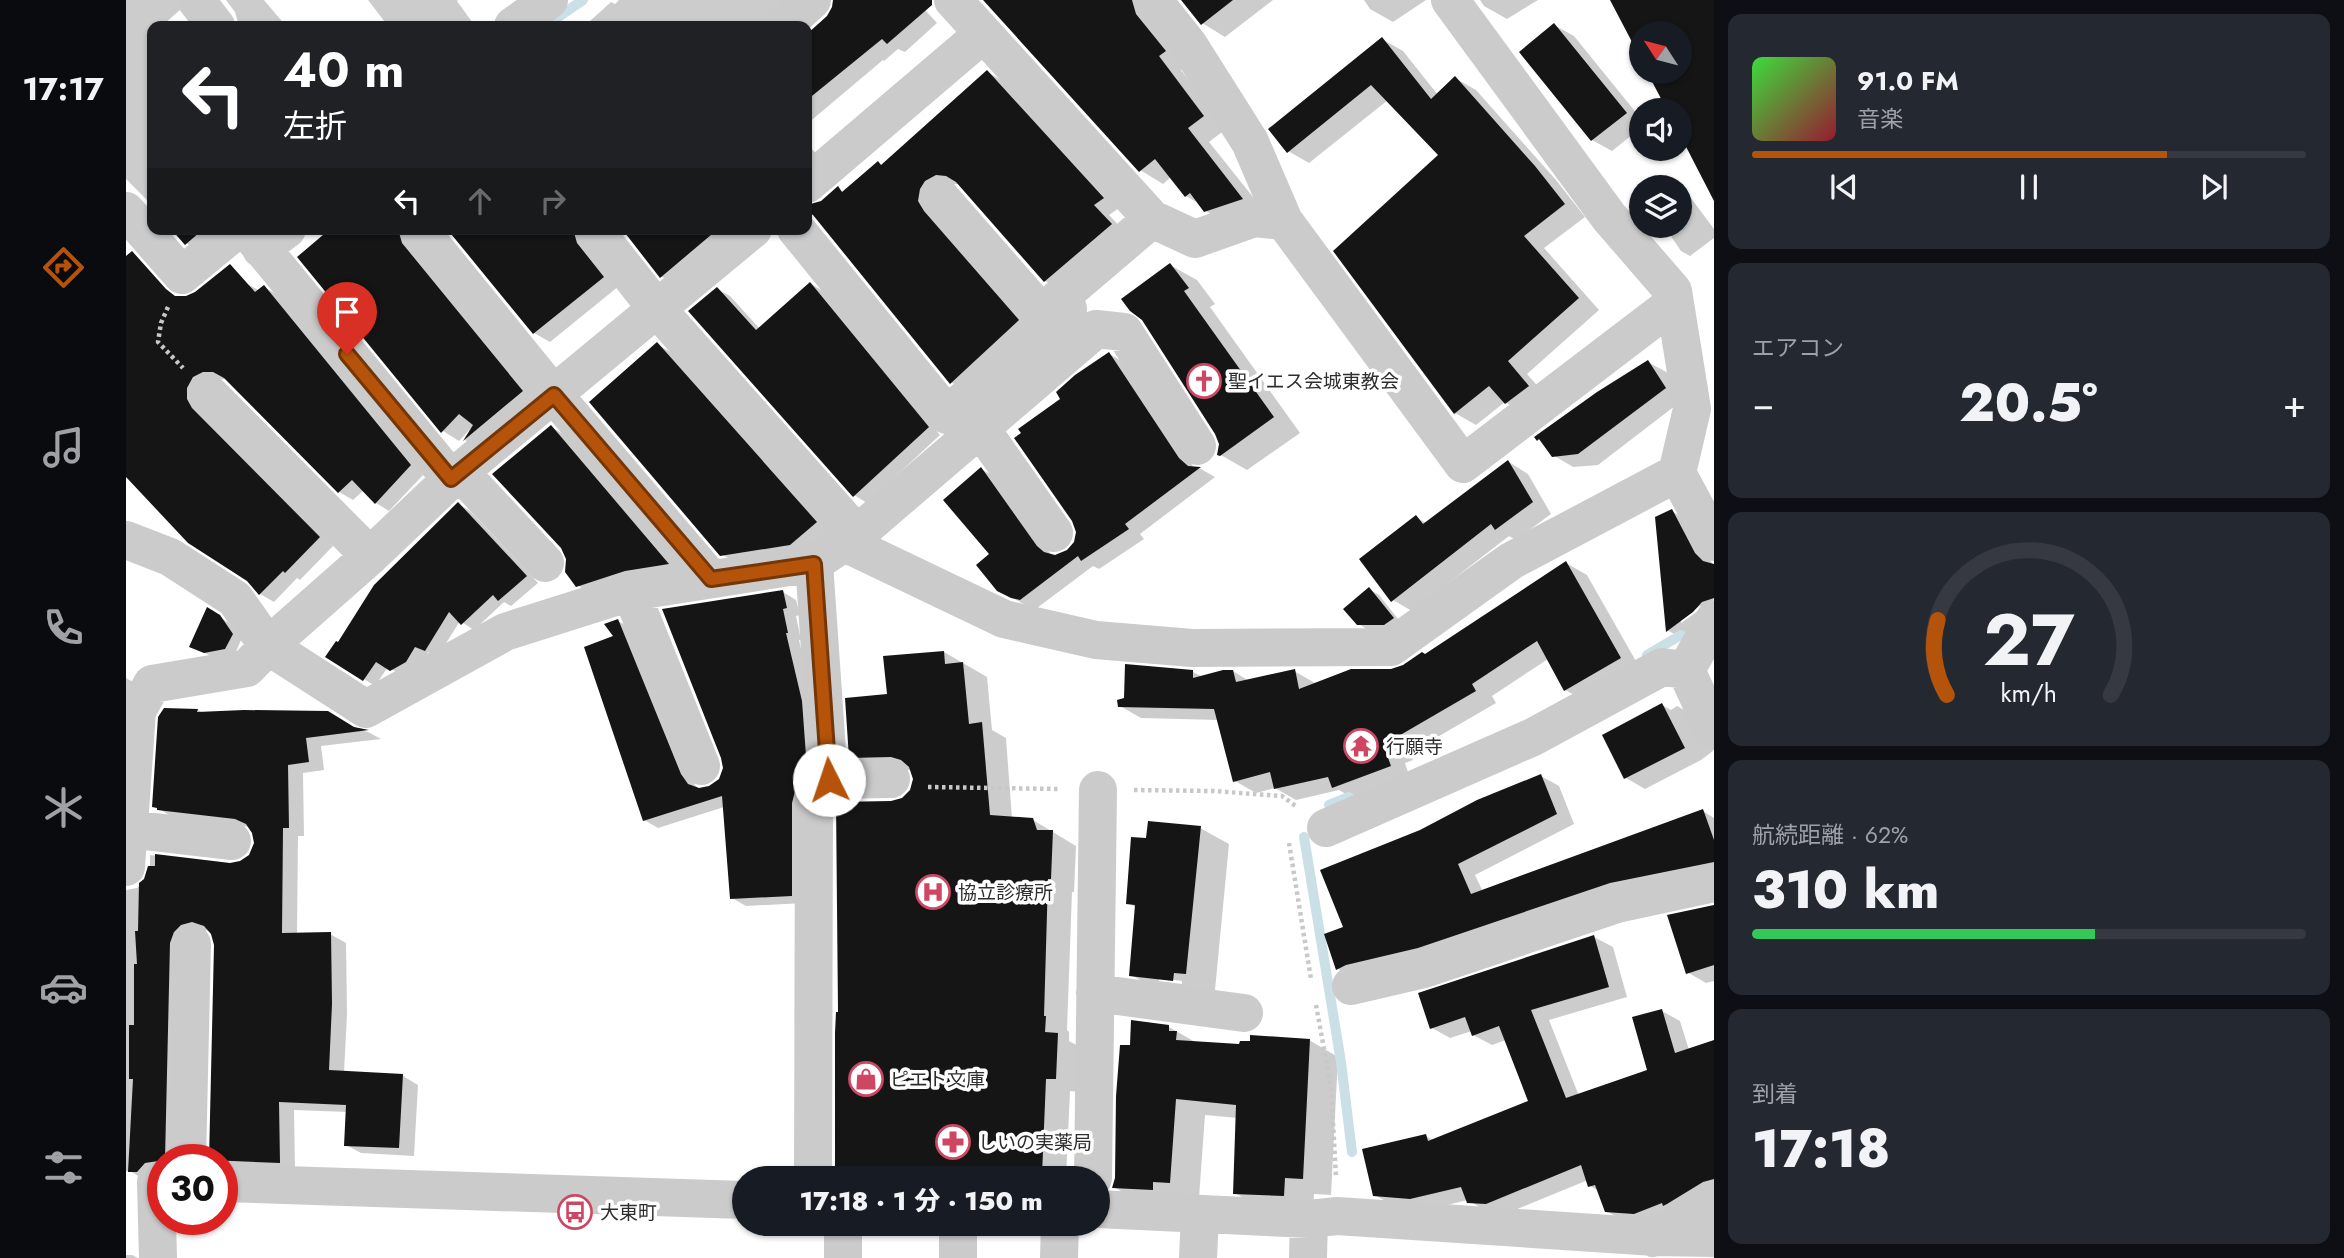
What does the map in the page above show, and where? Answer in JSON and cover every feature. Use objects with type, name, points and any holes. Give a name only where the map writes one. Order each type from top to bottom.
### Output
[{"type":"street","points":[[196,0],[212,21]]},
{"type":"street","points":[[520,21],[549,0]]},
{"type":"street","points":[[789,21],[812,0]]},
{"type":"street","points":[[953,0],[1152,219],[1195,239],[1254,218],[1284,221]]},
{"type":"street","points":[[1153,0],[1188,44],[1250,142],[1284,221],[1463,464],[1674,303]]},
{"type":"street","points":[[1450,0],[1609,217],[1672,290],[1692,409],[1677,472],[1714,542]]},
{"type":"street","points":[[812,180],[983,34]]},
{"type":"street","points":[[940,197],[1046,343]]},
{"type":"street","points":[[126,211],[182,275],[256,235]]},
{"type":"street","points":[[126,540],[170,557],[235,598],[268,646],[366,709],[505,632],[631,592],[814,564],[851,539],[981,429],[1069,309],[1058,299],[1152,219]]},
{"type":"street","points":[[259,235],[456,475],[545,563]]},
{"type":"street","points":[[424,235],[554,395],[711,579]]},
{"type":"street","points":[[599,235],[657,309],[851,539],[1004,619],[1096,640],[1192,648],[1391,647],[1511,561],[1677,472]]},
{"type":"street","points":[[126,867],[137,711],[152,684],[247,668],[456,475],[746,235]]},
{"type":"street","points":[[801,235],[947,415],[1046,343],[1096,329],[1124,332],[1197,446]]},
{"type":"street","points":[[208,393],[370,556]]},
{"type":"street","points":[[981,429],[1054,533]]},
{"type":"street","points":[[814,564],[829,780],[891,779]]},
{"type":"street","points":[[631,592],[701,766]]},
{"type":"street","points":[[1686,670],[1714,620]]},
{"type":"street","points":[[1326,828],[1533,737],[1662,667],[1686,670]]},
{"type":"street","points":[[1686,670],[1714,731]]},
{"type":"street","points":[[1093,1166],[1098,790]]},
{"type":"street","points":[[813,1166],[814,803]]},
{"type":"street","points":[[127,829],[232,841]]},
{"type":"street","points":[[1351,986],[1424,969],[1617,904],[1714,883]]},
{"type":"street","points":[[187,1144],[192,944]]},
{"type":"street","points":[[1095,993],[1244,1013]]},
{"type":"street","points":[[238,1184],[732,1200]]},
{"type":"street","points":[[1643,1247],[1714,1201]]},
{"type":"street","points":[[1110,1210],[1323,1217],[1643,1247],[1714,1238]]},
{"type":"street","points":[[1198,1258],[1200,1214]]},
{"type":"street","points":[[1308,1258],[1323,1217]]},
{"type":"street","points":[[155,1235],[158,1258]]},
{"type":"street","points":[[843,1236],[844,1258]]},
{"type":"street","points":[[958,1236],[958,1258]]},
{"type":"street","points":[[1059,1236],[1059,1258]]},
{"type":"path","points":[[182,275],[161,323],[159,342],[208,393]]},
{"type":"path","points":[[1288,837],[1312,981]]},
{"type":"path","points":[[1314,994],[1331,1087],[1323,1217]]},
{"type":"building","points":[[833,0],[932,0],[932,5],[887,44],[882,39],[812,96],[812,30],[827,16]]},
{"type":"building","points":[[983,0],[1132,0],[1136,14],[1166,51],[1159,56],[1204,116],[1188,128],[1243,199],[1204,212],[1190,193],[1185,197],[1155,159],[1139,172]]},
{"type":"building","points":[[1181,0],[1233,0],[1201,25]]},
{"type":"building","points":[[1610,0],[1714,0],[1714,201],[1692,158],[1692,98],[1661,98],[1653,84],[1692,84],[1692,21],[1629,21],[1629,36]]},
{"type":"building","points":[[1554,23],[1627,113],[1591,141],[1519,52]]},
{"type":"building","points":[[1382,37],[1431,99],[1455,76],[1565,204],[1524,236],[1579,298],[1508,361],[1529,386],[1505,404],[1489,386],[1454,414],[1333,251],[1438,155],[1371,85],[1287,153],[1268,129]]},
{"type":"building","points":[[987,70],[1104,198],[1094,205],[1112,224],[1044,282],[956,182],[946,176],[936,175],[925,181],[918,201],[924,211],[1019,320],[950,384],[812,214],[812,204],[821,201],[838,186],[842,192],[878,161],[881,165]]},
{"type":"building","points":[[176,235],[197,235],[185,245]]},
{"type":"building","points":[[323,235],[400,235],[402,243],[523,391],[463,441],[473,425],[459,414],[441,433],[297,257]]},
{"type":"building","points":[[452,235],[575,235],[577,243],[604,277],[533,334]]},
{"type":"building","points":[[627,235],[711,235],[660,278]]},
{"type":"building","points":[[132,251],[175,296],[186,296],[195,292],[230,264],[255,292],[264,285],[411,465],[375,504],[352,480],[338,493],[224,378],[213,372],[203,372],[193,377],[187,388],[187,399],[192,408],[320,537],[259,595],[247,581],[188,543],[126,477],[126,256]]},
{"type":"building","points":[[1170,263],[1189,288],[1184,291],[1274,417],[1220,456],[1217,455],[1219,444],[1215,434],[1142,320],[1130,311],[1121,299]]},
{"type":"building","points":[[810,282],[929,427],[853,497],[688,311],[717,287],[756,330]]},
{"type":"building","points":[[657,342],[817,522],[790,545],[720,556],[589,402]]},
{"type":"building","points":[[1109,352],[1179,458],[1188,466],[1201,467],[1125,524],[1129,529],[1081,561],[1078,556],[1020,600],[1011,598],[997,591],[976,565],[989,554],[943,500],[981,467],[1037,546],[1044,552],[1055,555],[1067,550],[1074,542],[1076,532],[1072,521],[1014,438],[1021,433],[1018,429],[1060,399],[1056,392],[1075,375]]},
{"type":"building","points":[[1648,360],[1666,388],[1578,454],[1552,457],[1539,439],[1537,441],[1534,437],[1597,392]]},
{"type":"building","points":[[551,425],[669,564],[625,571],[576,587],[565,572],[566,559],[561,548],[492,474]]},
{"type":"building","points":[[1508,460],[1533,502],[1495,530],[1491,524],[1391,602],[1359,559],[1416,515],[1423,524]]},
{"type":"building","points":[[458,502],[527,576],[498,601],[493,595],[461,625],[449,612],[425,651],[415,647],[406,662],[390,671],[376,662],[363,681],[325,657],[336,641],[338,642],[374,585]]},
{"type":"building","points":[[1672,509],[1695,553],[1703,561],[1714,564],[1714,598],[1702,602],[1666,632],[1655,517]]},
{"type":"building","points":[[1566,561],[1621,658],[1564,691],[1537,641],[1472,684],[1476,691],[1390,741],[1393,749],[1386,752],[1391,766],[1332,788],[1328,777],[1274,789],[1270,772],[1233,782],[1214,709],[1118,707],[1117,700],[1124,698],[1125,664],[1193,670],[1193,678],[1233,670],[1236,682],[1295,669],[1299,689],[1351,669],[1391,669],[1403,665],[1422,652],[1425,654]]},
{"type":"building","points":[[1369,587],[1394,618],[1384,625],[1357,625],[1343,609]]},
{"type":"building","points":[[783,590],[787,608],[783,609],[786,633],[802,701],[808,783],[795,791],[792,803],[792,896],[730,899],[722,796],[643,821],[584,647],[613,636],[604,624],[618,619],[681,774],[688,784],[699,788],[709,786],[719,779],[723,768],[721,758],[662,609]]},
{"type":"building","points":[[207,607],[220,615],[233,634],[225,649],[204,653],[189,647]]},
{"type":"building","points":[[944,651],[945,664],[963,662],[969,724],[982,722],[990,815],[1033,818],[1037,830],[1053,830],[1051,879],[1048,879],[1044,1016],[1045,1032],[1058,1033],[1056,1079],[1046,1079],[1042,1166],[835,1166],[835,1033],[838,1012],[836,802],[891,801],[902,798],[910,790],[913,779],[909,767],[901,760],[891,757],[849,758],[845,698],[887,694],[883,656]]},
{"type":"building","points":[[1662,703],[1685,748],[1624,779],[1602,735]]},
{"type":"building","points":[[164,708],[198,709],[197,712],[328,711],[354,727],[369,730],[306,738],[309,762],[288,765],[289,828],[283,828],[282,933],[331,932],[329,1070],[403,1074],[399,1148],[344,1146],[346,1105],[279,1102],[280,1163],[238,1161],[238,1144],[209,1144],[214,945],[211,934],[204,926],[192,922],[181,925],[174,932],[170,943],[165,1144],[147,1144],[147,1163],[137,1172],[128,1172],[133,1079],[129,1079],[129,1025],[134,1025],[134,964],[137,964],[135,931],[138,931],[139,883],[144,879],[148,866],[155,866],[155,854],[230,863],[249,855],[254,843],[246,824],[235,819],[157,810],[152,807],[158,717]]},
{"type":"building","points":[[1541,774],[1557,814],[1458,864],[1471,894],[1703,809],[1714,840],[1714,862],[1610,883],[1418,948],[1346,965],[1336,970],[1324,934],[1343,927],[1320,870],[1420,830],[1477,800]]},
{"type":"building","points":[[1148,821],[1201,826],[1186,974],[1174,973],[1173,981],[1129,976],[1135,905],[1126,904],[1131,837],[1146,838]]},
{"type":"building","points":[[1714,905],[1714,965],[1686,974],[1667,915]]},
{"type":"building","points":[[1594,935],[1609,987],[1531,1010],[1566,1098],[1647,1070],[1632,1017],[1662,1009],[1675,1053],[1714,1040],[1714,1179],[1703,1182],[1663,1206],[1662,1203],[1634,1214],[1605,1212],[1595,1185],[1588,1187],[1581,1165],[1486,1204],[1467,1203],[1461,1187],[1410,1199],[1373,1196],[1362,1149],[1426,1134],[1428,1141],[1528,1101],[1499,1026],[1472,1036],[1465,1017],[1430,1029],[1418,993]]},
{"type":"building","points":[[1131,1020],[1169,1025],[1169,1031],[1177,1031],[1176,1040],[1239,1044],[1240,1041],[1250,1041],[1250,1035],[1310,1039],[1303,1179],[1285,1178],[1284,1196],[1233,1194],[1236,1105],[1176,1099],[1170,1183],[1153,1182],[1153,1190],[1112,1188],[1115,1178],[1120,1045],[1130,1045]]},
{"type":"waterway","points":[[552,21],[583,0]]},
{"type":"waterway","points":[[1647,655],[1681,635]]},
{"type":"waterway","points":[[1329,805],[1349,797]]},
{"type":"waterway","points":[[1304,837],[1341,1062],[1352,1152]]},
{"type":"place","name":"聖イエス会城東教会","points":[[1204,381]]},
{"type":"place","name":"行願寺","points":[[1361,746]]},
{"type":"place","name":"協立診療所","points":[[933,892]]},
{"type":"place","name":"ピエト文庫","points":[[866,1079]]},
{"type":"place","name":"しいの実薬局","points":[[953,1142]]},
{"type":"place","name":"大東町","points":[[575,1212]]},
{"type":"route","points":[[347,354],[451,479],[554,395],[711,579],[814,564],[829,780]]}]
